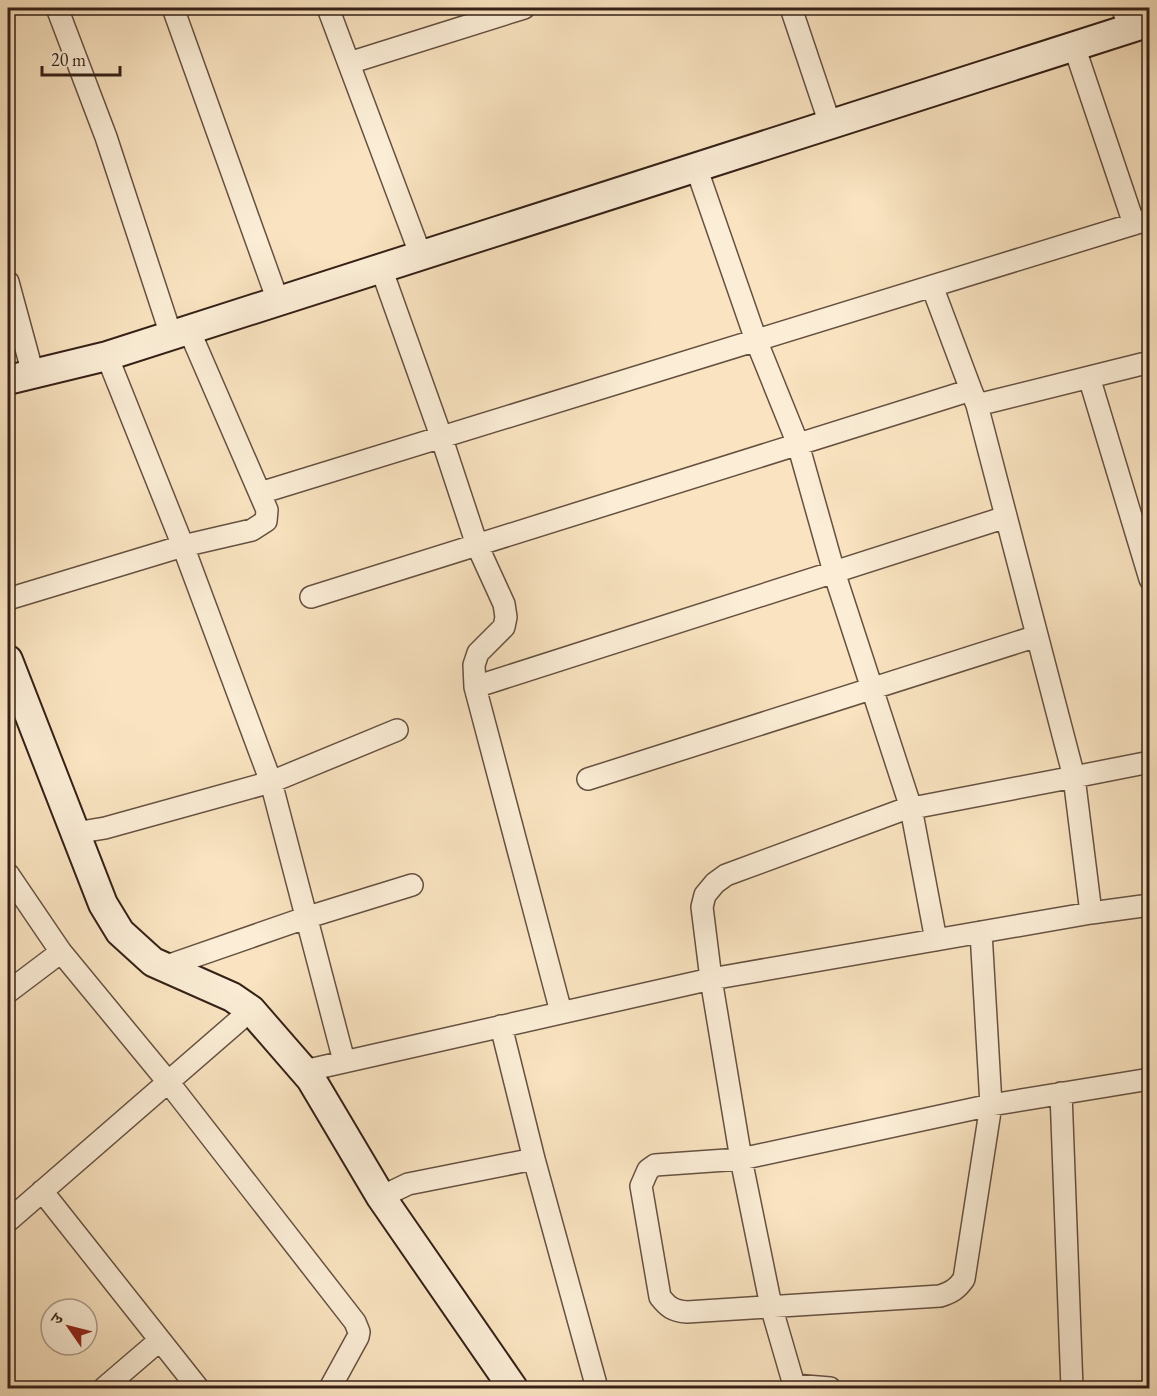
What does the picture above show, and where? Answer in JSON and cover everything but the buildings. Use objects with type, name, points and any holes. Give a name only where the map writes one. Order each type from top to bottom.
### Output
[{"type":"street","points":[[8,599],[183,546],[246,532],[266,521],[267,510],[180,333],[57,8]]},
{"type":"street","points":[[173,8],[278,301]]},
{"type":"street","points":[[328,8],[421,255]]},
{"type":"street","points":[[349,63],[524,8]]},
{"type":"street","points":[[791,8],[830,124]]},
{"type":"street","points":[[8,282],[20,377],[107,356],[1074,46],[1134,19]]},
{"type":"street","points":[[260,493],[1142,222],[1074,46]]},
{"type":"street","points":[[696,167],[756,340],[798,444],[834,572],[912,808],[936,940]]},
{"type":"street","points":[[381,268],[477,545],[504,604],[506,617],[500,632],[478,653],[474,664],[475,687],[561,1012]]},
{"type":"street","points":[[932,286],[974,397],[1074,777],[1091,913]]},
{"type":"street","points":[[107,356],[183,546],[271,782],[344,1061]]},
{"type":"street","points":[[311,597],[798,444],[974,397],[1089,377],[1149,362]]},
{"type":"street","points":[[1089,377],[1149,579]]},
{"type":"street","points":[[475,687],[1006,517]]},
{"type":"street","points":[[588,779],[1037,636]]},
{"type":"street","points":[[8,660],[103,904],[120,932],[153,962],[232,997],[251,1010],[311,1079],[381,1197],[513,1389]]},
{"type":"street","points":[[75,833],[105,828],[271,782],[397,730]]},
{"type":"street","points":[[830,1389],[794,1387],[771,1306],[741,1159],[711,979],[702,907],[705,894],[726,875],[902,810],[1149,762]]},
{"type":"street","points":[[8,874],[61,951],[168,1083],[355,1322],[358,1337],[330,1389]]},
{"type":"street","points":[[164,967],[305,918],[412,885]]},
{"type":"street","points":[[304,1071],[711,979],[1091,913],[1149,906]]},
{"type":"street","points":[[981,932],[992,1105],[964,1279],[952,1293],[940,1296],[676,1312],[668,1307],[660,1297],[641,1186],[648,1170],[655,1165],[741,1159],[992,1105],[1149,1079]]},
{"type":"street","points":[[8,992],[61,951]]},
{"type":"street","points":[[8,1221],[251,1010]]},
{"type":"street","points":[[501,1026],[534,1159],[597,1389]]},
{"type":"street","points":[[1061,1093],[1072,1389]]},
{"type":"street","points":[[381,1197],[408,1184],[534,1159]]},
{"type":"street","points":[[42,1191],[198,1389]]},
{"type":"street","points":[[104,1389],[160,1340]]}]
